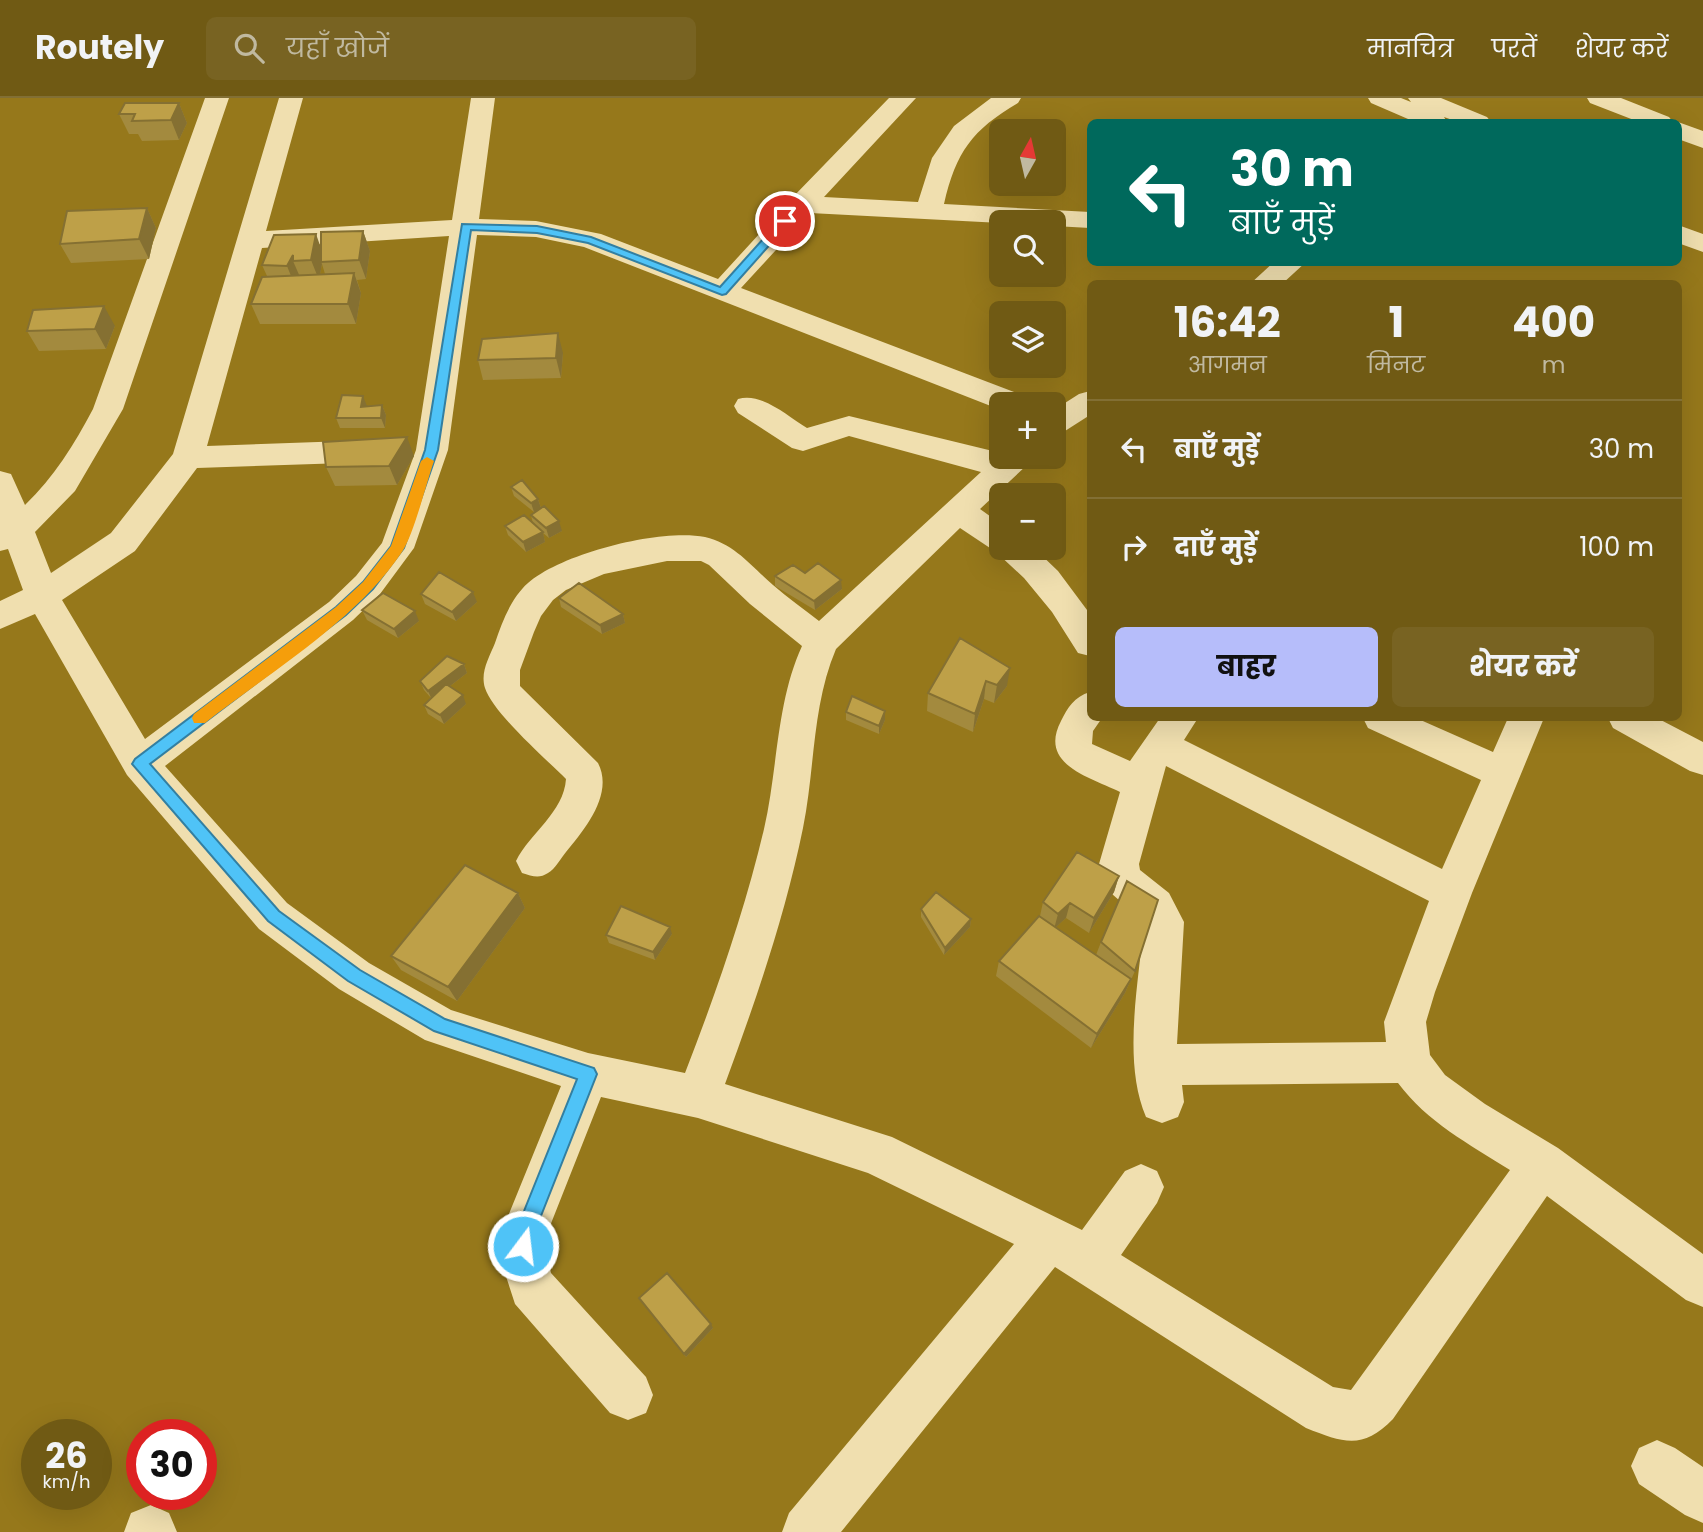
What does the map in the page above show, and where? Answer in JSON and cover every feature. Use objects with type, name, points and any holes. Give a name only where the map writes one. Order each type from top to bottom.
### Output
[{"type":"street","points":[[10,534],[57,496],[86,453],[108,410],[217,98]]},
{"type":"street","points":[[0,616],[42,596],[123,542],[188,457],[291,98]]},
{"type":"street","points":[[140,764],[341,611],[368,585],[397,548],[432,450],[483,98]]},
{"type":"street","points":[[722,292],[801,204],[904,98]]},
{"type":"street","points":[[929,211],[937,176],[947,150],[966,128],[1009,98]]},
{"type":"street","points":[[1380,98],[1428,119]]},
{"type":"street","points":[[1420,98],[1465,119]]},
{"type":"street","points":[[1599,98],[1652,119]]},
{"type":"street","points":[[1682,132],[1703,140]]},
{"type":"street","points":[[801,204],[1087,220]]},
{"type":"street","points":[[1682,211],[1703,221]]},
{"type":"street","points":[[251,240],[466,227],[537,229],[591,240],[989,394]]},
{"type":"street","points":[[1682,235],[1703,244]]},
{"type":"street","points":[[1269,280],[1287,266]]},
{"type":"street","points":[[1066,415],[1087,403]]},
{"type":"street","points":[[749,406],[803,440],[831,429],[849,426],[989,457]]},
{"type":"street","points":[[1066,425],[1087,434]]},
{"type":"street","points":[[188,457],[432,450]]},
{"type":"street","points":[[698,1097],[739,989],[762,914],[784,826],[807,674],[821,642],[838,622],[1003,469]]},
{"type":"street","points":[[0,482],[10,534],[42,596],[140,764],[274,916],[354,976],[440,1026],[588,1074],[698,1097],[876,1153],[1070,1248],[1324,1410],[1360,1417],[1375,1401],[1542,1164]]},
{"type":"street","points":[[959,511],[989,532]]},
{"type":"street","points":[[536,861],[580,801],[586,788],[585,774],[505,693],[501,683],[501,673],[520,624],[527,608],[541,590],[574,570],[666,547],[705,550],[722,556],[764,597],[821,642]]},
{"type":"street","points":[[1027,560],[1058,589],[1087,638]]},
{"type":"street","points":[[1087,710],[1073,731],[1074,748],[1079,755],[1139,783]]},
{"type":"street","points":[[1388,721],[1504,774]]},
{"type":"street","points":[[1525,721],[1452,893],[1405,1022],[1409,1062],[1430,1090],[1469,1119],[1542,1164],[1703,1283]]},
{"type":"street","points":[[1632,721],[1703,760]]},
{"type":"street","points":[[1409,1062],[1159,1083],[1155,1041],[1164,922],[1158,909],[1124,883],[1119,874],[1119,864],[1139,783],[1147,764],[1170,731],[1452,893]]},
{"type":"street","points":[[588,1074],[527,1226],[523,1246],[525,1267],[532,1287],[628,1395]]},
{"type":"street","points":[[808,1532],[1070,1248],[1140,1187]]},
{"type":"street","points":[[1657,1466],[1703,1497]]},
{"type":"building","points":[[125,103],[179,103],[171,120],[132,121],[135,114],[119,114]]},
{"type":"building","points":[[147,208],[139,239],[60,244],[67,211]]},
{"type":"building","points":[[363,231],[359,260],[321,262],[321,232]]},
{"type":"building","points":[[316,234],[311,260],[293,261],[293,255],[287,266],[262,265],[274,235]]},
{"type":"building","points":[[354,273],[348,304],[251,304],[262,277]]},
{"type":"building","points":[[104,306],[95,329],[27,331],[33,310]]},
{"type":"building","points":[[558,333],[556,358],[478,360],[482,339]]},
{"type":"building","points":[[342,395],[363,396],[361,407],[382,405],[381,418],[336,418]]},
{"type":"building","points":[[407,437],[389,466],[326,467],[323,442]]},
{"type":"building","points":[[522,480],[538,499],[531,503],[511,487]]},
{"type":"building","points":[[544,506],[559,521],[546,528],[531,515]]},
{"type":"building","points":[[524,515],[543,532],[523,542],[505,526]]},
{"type":"building","points":[[818,563],[841,580],[814,601],[775,576],[793,565],[805,573]]},
{"type":"building","points":[[439,572],[473,592],[452,612],[421,594]]},
{"type":"building","points":[[579,583],[623,614],[600,625],[559,598]]},
{"type":"building","points":[[383,593],[415,611],[394,629],[362,610]]},
{"type":"building","points":[[960,638],[1010,668],[997,685],[986,681],[975,714],[928,693]]},
{"type":"building","points":[[447,656],[464,664],[428,691],[420,681]]},
{"type":"building","points":[[446,684],[463,695],[440,715],[424,705]]},
{"type":"building","points":[[852,696],[885,711],[879,726],[846,712]]},
{"type":"building","points":[[1077,852],[1119,876],[1094,918],[1070,903],[1058,914],[1043,902]]},
{"type":"building","points":[[465,865],[518,893],[448,987],[391,956]]},
{"type":"building","points":[[1127,881],[1158,900],[1135,971],[1101,942]]},
{"type":"building","points":[[936,892],[971,919],[945,948],[921,909]]},
{"type":"building","points":[[621,906],[670,927],[653,952],[606,935]]},
{"type":"building","points":[[1039,916],[1131,979],[1097,1034],[999,961]]},
{"type":"building","points":[[667,1273],[711,1324],[684,1354],[639,1298]]},
{"type":"slow traffic","points":[[199,718],[341,611],[368,585],[397,548],[427,461]]},
{"type":"route","points":[[523,1246],[527,1226],[588,1074],[440,1026],[354,976],[274,916],[140,764],[341,611],[368,585],[397,548],[432,450],[466,227],[537,229],[591,240],[722,292],[785,221]]}]
